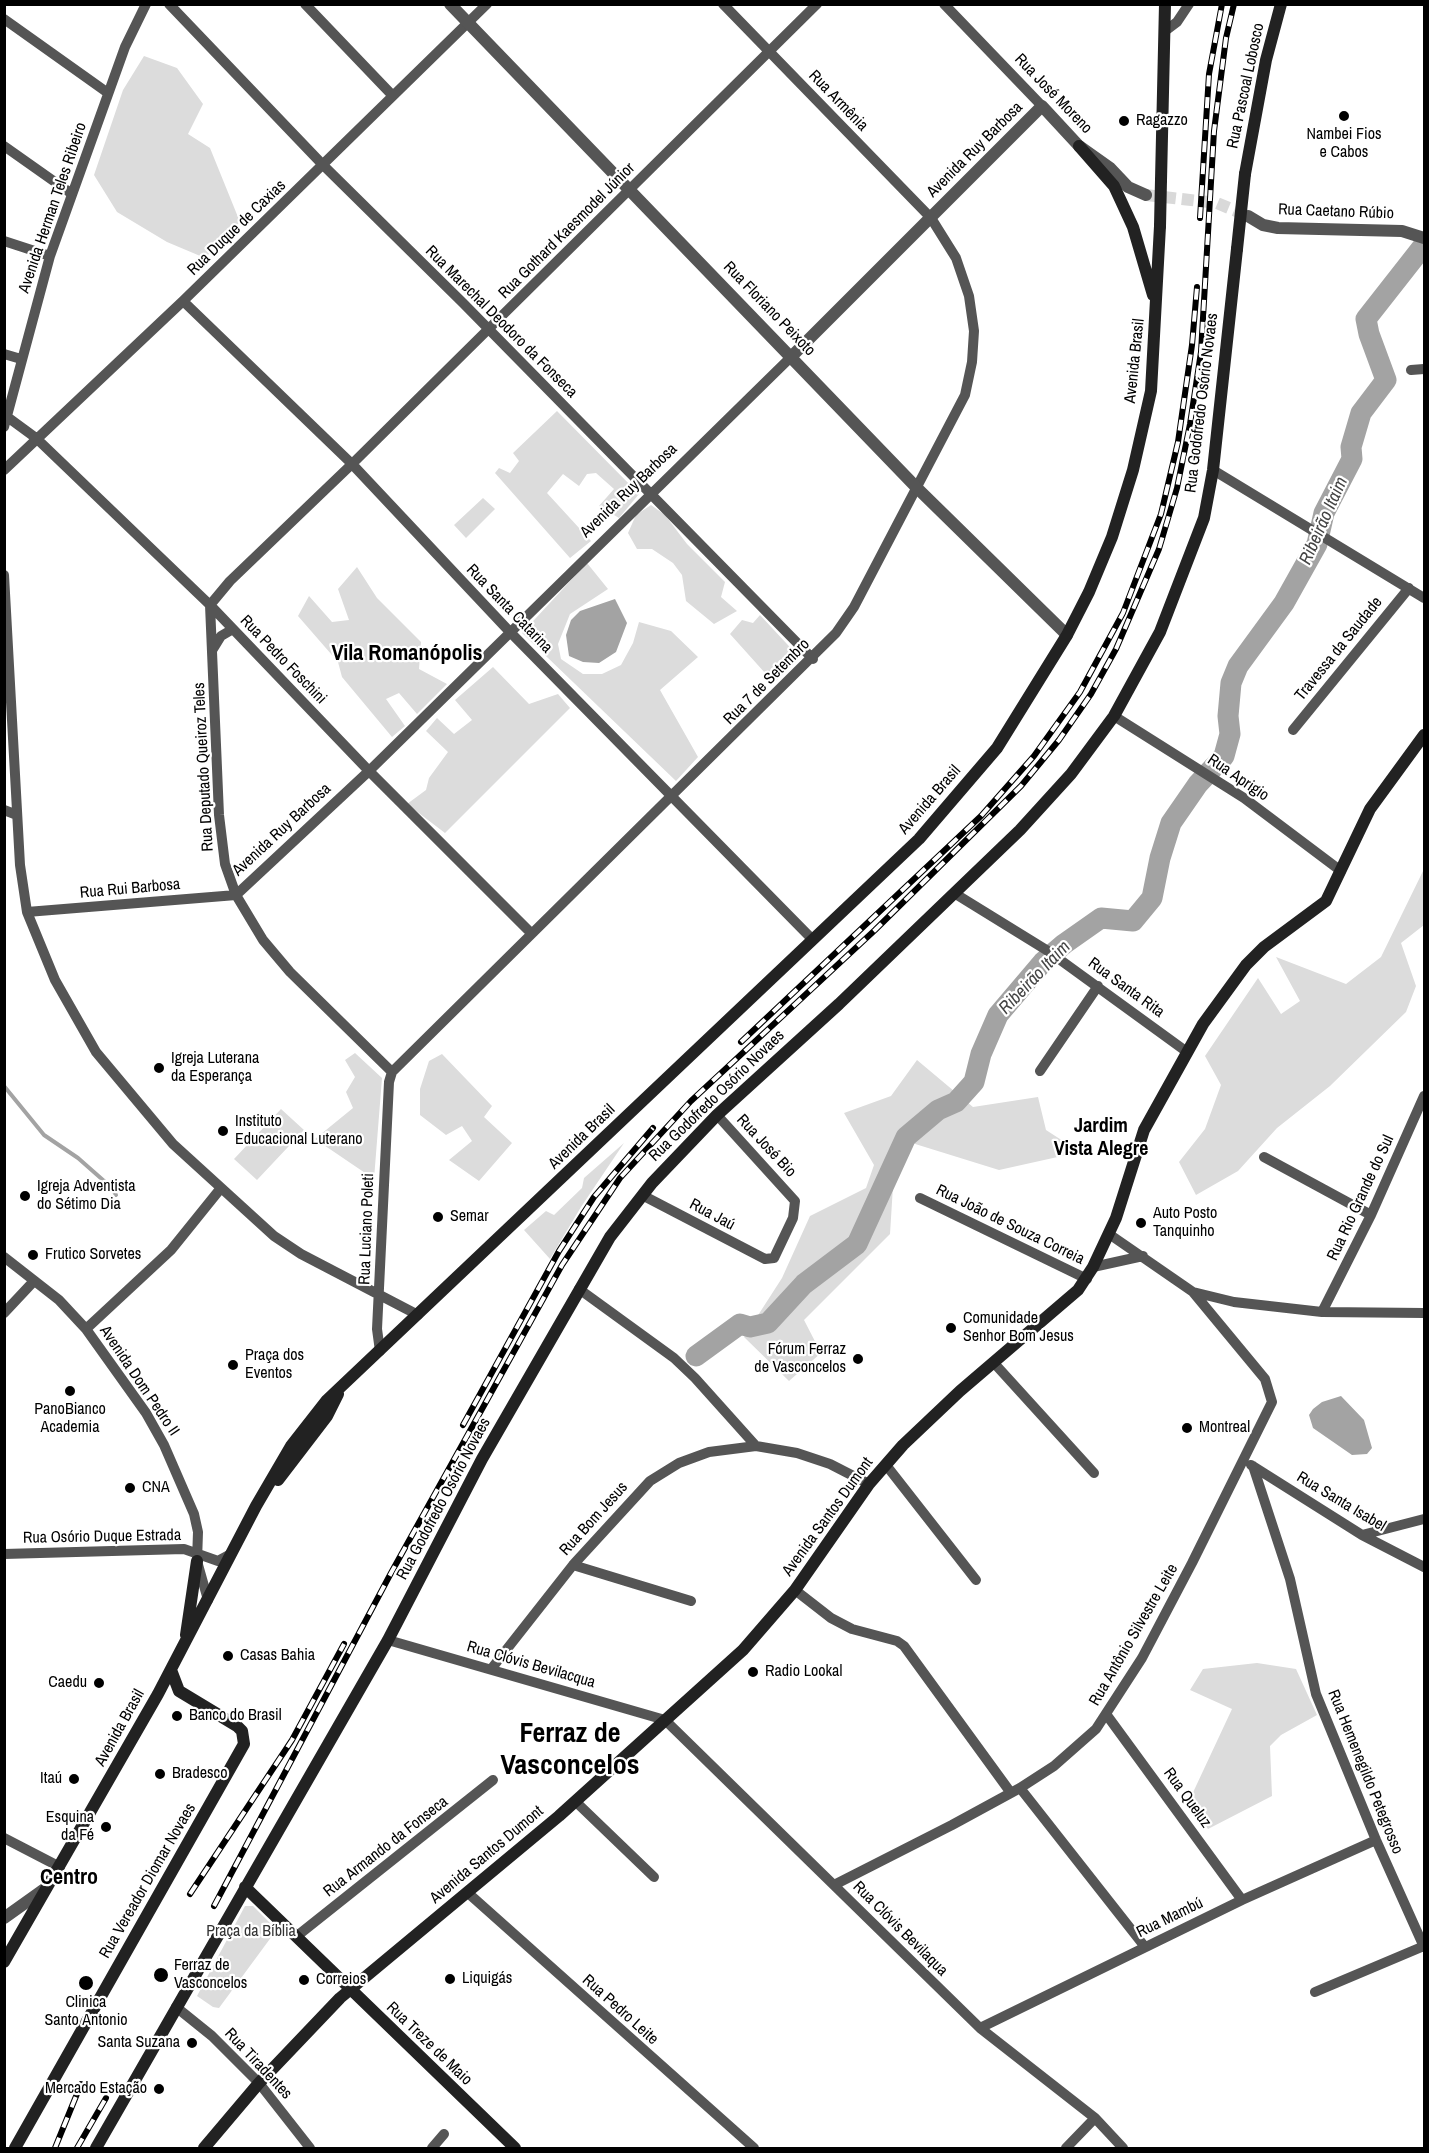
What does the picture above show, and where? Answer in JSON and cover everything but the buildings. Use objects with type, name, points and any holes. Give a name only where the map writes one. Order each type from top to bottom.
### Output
[{"type":"main road","name":"Avenida Brasil","points":[[4,1962],[158,1694],[256,1506],[327,1416],[340,1389],[919,839],[997,748],[1067,635],[1089,592],[1112,537],[1134,470],[1151,390],[1160,226],[1165,4]]},
{"type":"main road","name":"Rua Pascoal Lobosco","points":[[1245,174],[1268,52],[1281,4]]},
{"type":"main road","points":[[1079,146],[1114,186],[1134,227],[1156,308]]},
{"type":"main road","name":"Rua Godofredo Osório Novaes","points":[[96,2148],[388,1640],[482,1460],[610,1237],[642,1195],[717,1115],[1020,830],[1071,774],[1114,716],[1161,632],[1204,518],[1214,470],[1245,174]]},
{"type":"main road","name":"Avenida Santos Dumont","points":[[204,2148],[259,2083],[349,1990],[576,1802],[743,1650],[795,1590],[869,1484],[903,1445],[1072,1297],[1087,1279],[1109,1234],[1144,1130],[1187,1052],[1246,964],[1264,947],[1321,906],[1341,871],[1370,809],[1425,735]]},
{"type":"main road","points":[[183,1645],[198,1557]]},
{"type":"main road","points":[[158,1694],[179,1691],[171,1670]]},
{"type":"main road","name":"Rua Vereador Diomar Novaes","points":[[15,2148],[240,1756],[244,1737],[237,1726],[179,1691]]},
{"type":"main road","name":"Rua Treze de Maio","points":[[245,1887],[511,2147]]},
{"type":"street","name":"Avenida Herman Teles Ribeiro","points":[[5,421],[50,256],[125,47],[146,4]]},
{"type":"street","name":"Rua Marechal Deodoro da Fonseca","points":[[169,4],[323,165],[813,659]]},
{"type":"street","points":[[305,4],[393,96]]},
{"type":"street","name":"Rua Floriano Peixoto","points":[[450,4],[916,487],[1067,635]]},
{"type":"street","name":"Rua Duque de Caxias","points":[[4,470],[183,301],[487,4]]},
{"type":"street","name":"Rua Armênia","points":[[723,4],[931,218]]},
{"type":"street","name":"Rua Gothard Kaesmodel Júnior","points":[[210,605],[230,581],[489,330],[817,4]]},
{"type":"street","name":"Rua José Moreno","points":[[945,4],[1079,146],[1110,168],[1128,187],[1146,195]]},
{"type":"street","points":[[1165,31],[1177,22],[1189,4]]},
{"type":"street","points":[[4,19],[108,93]]},
{"type":"street","name":"Avenida Ruy Barbosa","points":[[236,895],[369,771],[509,631],[792,356],[1041,106]]},
{"type":"street","points":[[4,146],[72,194]]},
{"type":"street","name":"Rua Caetano Rúbio","points":[[1248,216],[1263,225],[1278,228],[1402,231],[1425,238]]},
{"type":"street","name":"Rua 7 de Setembro","points":[[392,1072],[531,933],[813,659],[836,633],[854,607],[916,487],[951,426],[965,395],[972,362],[974,331],[969,296],[956,258],[931,218]]},
{"type":"street","points":[[4,241],[50,256]]},
{"type":"street","name":"Rua Santa Catarina","points":[[183,301],[352,464],[509,631],[812,939]]},
{"type":"street","points":[[4,354],[21,359]]},
{"type":"street","points":[[1412,370],[1425,369]]},
{"type":"street","name":"Rua Pedro Foschini","points":[[5,421],[36,438],[210,605],[369,771],[531,933]]},
{"type":"street","points":[[1214,470],[1425,598]]},
{"type":"street","points":[[4,575],[17,815],[27,912],[54,980],[96,1052],[164,1135],[221,1188],[274,1236],[301,1254],[418,1315]]},
{"type":"street","name":"Travessa da Saudade","points":[[1293,730],[1409,588]]},
{"type":"street","name":"Rua Deputado Queiroz Teles","points":[[210,605],[219,815],[225,864],[236,895],[263,940],[290,972],[392,1072]]},
{"type":"street","points":[[212,651],[218,640],[233,629]]},
{"type":"street","name":"Rua Aprigio","points":[[1114,716],[1213,778],[1341,871]]},
{"type":"street","points":[[4,810],[17,815]]},
{"type":"street","name":"Rua Santa Rita","points":[[954,893],[1048,951],[1187,1052]]},
{"type":"street","name":"Rua Rui Barbosa","points":[[27,912],[236,895]]},
{"type":"street","points":[[1040,1071],[1098,986]]},
{"type":"street","name":"Rua Luciano Poleti","points":[[380,1351],[377,1329],[389,1082],[392,1072]]},
{"type":"street","name":"Rua Rio Grande do Sul","points":[[1322,1312],[1371,1215],[1425,1096]]},
{"type":"street","name":"Rua José Bio","points":[[717,1115],[795,1201],[793,1218],[777,1254],[768,1260]]},
{"type":"street","points":[[1264,1157],[1371,1215]]},
{"type":"street","points":[[86,1329],[171,1250],[221,1188]]},
{"type":"street","name":"Rua Jaú","points":[[642,1195],[768,1260]]},
{"type":"street","name":"Rua João de Souza Correia","points":[[920,1198],[1087,1279]]},
{"type":"street","points":[[1109,1234],[1194,1293],[1234,1302],[1322,1312],[1425,1313]]},
{"type":"street","points":[[1093,1267],[1143,1256]]},
{"type":"street","name":"Avenida Dom Pedro II","points":[[4,1257],[59,1300],[86,1329],[164,1445],[187,1494],[198,1532],[198,1557],[208,1600]]},
{"type":"street","points":[[4,1313],[34,1281]]},
{"type":"street","points":[[579,1289],[674,1358],[756,1446]]},
{"type":"street","name":"Rua Antônio Silvestre Leite","points":[[834,1885],[1016,1791],[1080,1745],[1096,1729],[1156,1632],[1248,1463],[1272,1402],[1271,1392],[1247,1356],[1194,1293]]},
{"type":"street","points":[[994,1363],[1094,1473]]},
{"type":"street","name":"Rua Bom Jesus","points":[[492,1668],[573,1564],[650,1481],[680,1463],[709,1452],[756,1446],[797,1453],[830,1464],[869,1484]]},
{"type":"street","name":"Rua Santa Isabel","points":[[1248,1463],[1362,1535],[1425,1567]]},
{"type":"street","name":"Rua Hemenegildo Petegrosso","points":[[1248,1463],[1290,1579],[1316,1694],[1376,1840],[1424,1946]]},
{"type":"street","points":[[886,1465],[976,1580]]},
{"type":"street","points":[[1362,1535],[1425,1519]]},
{"type":"street","name":"Rua Osório Duque Estrada","points":[[4,1554],[184,1549],[198,1557]]},
{"type":"street","points":[[198,1557],[218,1561],[231,1554]]},
{"type":"street","points":[[573,1564],[691,1601]]},
{"type":"street","points":[[795,1590],[819,1610],[841,1623],[897,1641],[904,1646],[1016,1791],[1145,1947]]},
{"type":"street","name":"Rua Clóvis Bevilacqua","points":[[388,1640],[492,1668],[665,1720]]},
{"type":"street","name":"Rua Queluz","points":[[1106,1714],[1242,1900]]},
{"type":"street","name":"Rua Clóvis Bevilaqua","points":[[665,1720],[980,2028],[1095,2118],[1123,2148]]},
{"type":"street","name":"Rua Armando da Fonseca","points":[[297,1936],[493,1780]]},
{"type":"street","points":[[576,1802],[654,1877]]},
{"type":"street","points":[[4,1838],[60,1867]]},
{"type":"street","name":"Rua Mambú","points":[[980,2028],[1242,1900],[1376,1840]]},
{"type":"street","points":[[4,1918],[49,1885]]},
{"type":"street","name":"Rua Pedro Leite","points":[[468,1893],[754,2148]]},
{"type":"street","points":[[1315,1992],[1424,1946]]},
{"type":"street","name":"Rua Tiradentes","points":[[176,2007],[212,2036],[259,2083],[310,2148]]},
{"type":"street","points":[[1065,2148],[1095,2118]]},
{"type":"street","points":[[432,2148],[444,2134]]},
{"type":"green space","points":[[144,56],[177,68],[203,104],[188,134],[210,148],[240,222],[205,258],[167,242],[117,212],[94,175],[123,90]]},
{"type":"green space","points":[[557,411],[639,494],[619,518],[599,506],[614,489],[596,473],[587,474],[579,486],[563,474],[547,493],[591,541],[570,558],[495,473],[499,468],[510,473],[519,461],[513,453]]},
{"type":"green space","points":[[483,498],[495,509],[466,538],[454,525]]},
{"type":"green space","points":[[651,505],[665,515],[687,544],[725,582],[721,597],[737,611],[714,624],[686,601],[682,575],[673,563],[652,549],[637,549],[628,533],[636,515]]},
{"type":"green space","points":[[587,563],[608,589],[570,614],[558,644],[561,659],[583,674],[602,674],[621,665],[633,643],[639,622],[671,631],[698,657],[660,690],[698,757],[676,781],[522,633]]},
{"type":"green space","points":[[357,567],[377,598],[421,642],[419,669],[447,684],[417,714],[399,693],[386,699],[405,726],[392,737],[342,677],[338,662],[298,616],[309,596],[332,622],[349,620],[338,589]]},
{"type":"green space","points":[[760,615],[800,658],[774,683],[730,634],[742,620],[753,623]]},
{"type":"green space","points":[[493,667],[529,704],[558,694],[570,708],[445,833],[407,804],[426,790],[429,778],[448,752],[426,731],[437,718],[454,734],[472,720],[455,700]]},
{"type":"green space","points":[[1424,869],[1424,925],[1401,943],[1416,986],[1406,1012],[1330,1086],[1277,1128],[1238,1171],[1196,1195],[1179,1162],[1205,1129],[1221,1085],[1205,1056],[1258,978],[1281,1014],[1300,1001],[1276,957],[1346,984],[1381,957]]},
{"type":"green space","points":[[355,1053],[382,1078],[374,1179],[315,1139],[353,1108],[346,1092],[355,1077],[345,1060]]},
{"type":"green space","points":[[442,1054],[492,1106],[484,1117],[512,1143],[479,1181],[449,1160],[472,1141],[462,1126],[446,1135],[420,1115],[420,1089],[429,1061]]},
{"type":"green space","points":[[917,1060],[973,1107],[1038,1097],[1046,1130],[1080,1152],[999,1170],[912,1143],[893,1186],[890,1234],[804,1320],[821,1353],[789,1381],[744,1337],[782,1278],[810,1216],[866,1188],[874,1165],[844,1113],[891,1096]]},
{"type":"green space","points":[[281,1109],[304,1130],[257,1180],[234,1159]]},
{"type":"green space","points":[[624,1143],[581,1207],[550,1259],[524,1230],[546,1211],[554,1215],[582,1188],[584,1178]]},
{"type":"green space","points":[[1257,1663],[1296,1669],[1317,1715],[1281,1735],[1270,1746],[1272,1796],[1208,1829],[1189,1801],[1232,1709],[1190,1690],[1203,1669]]},
{"type":"green space","name":"Praça da Bíblia","points":[[245,1906],[253,1906],[272,1925],[275,1932],[219,2008],[213,2007],[197,1996]]},
{"type":"shaded area","points":[[615,599],[627,623],[616,652],[599,663],[583,662],[569,656],[566,635],[571,620],[580,611]]},
{"type":"shaded area","points":[[1341,1396],[1364,1420],[1372,1448],[1367,1454],[1352,1455],[1313,1428],[1309,1415],[1313,1409],[1322,1402]]},
{"type":"waterway","name":"Ribeirão Itaim","points":[[696,1356],[740,1324],[750,1327],[768,1323],[804,1284],[857,1244],[906,1137],[938,1110],[956,1102],[974,1082],[981,1054],[998,1015],[1043,962],[1101,918],[1133,921],[1152,898],[1160,858],[1171,823],[1198,784],[1224,756],[1230,734],[1228,716],[1231,683],[1238,666],[1284,603],[1317,544],[1324,513],[1352,459],[1351,447],[1361,413],[1386,380],[1369,334],[1366,319],[1424,245]]},
{"type":"waterway","points":[[4,1086],[44,1135],[78,1158],[112,1188],[116,1195]]},
{"type":"tunnel","points":[[1146,195],[1217,203],[1248,216]]},
{"type":"railway","points":[[1200,218],[1209,74],[1222,4]]},
{"type":"railway","points":[[214,1906],[391,1573],[562,1265],[620,1178],[691,1101],[875,930],[1021,786],[1059,740],[1091,694],[1116,649],[1159,549],[1177,488],[1190,424],[1201,352],[1214,131],[1226,38],[1234,4]]},
{"type":"railway","points":[[741,1042],[981,816],[1034,756],[1080,692],[1123,613],[1161,514],[1178,442],[1192,345],[1197,287]]},
{"type":"railway","points":[[463,1425],[559,1251],[594,1197],[653,1128]]},
{"type":"railway","points":[[190,1894],[292,1740],[344,1644]]},
{"type":"railway","points":[[55,2148],[81,2084]]},
{"type":"railway","points":[[77,2148],[106,2098]]},
{"type":"place","name":"Nambei Fios e Cabos","points":[[1344,116]]},
{"type":"place","name":"Ragazzo","points":[[1124,121]]},
{"type":"place","name":"Igreja Luterana da Esperança","points":[[159,1068]]},
{"type":"place","name":"Instituto Educacional Luterano","points":[[223,1131]]},
{"type":"place","name":"Igreja Adventista do Sétimo Dia","points":[[25,1196]]},
{"type":"place","name":"Semar","points":[[438,1217]]},
{"type":"place","name":"Auto Posto Tanquinho","points":[[1141,1223]]},
{"type":"place","name":"Frutico Sorvetes","points":[[33,1255]]},
{"type":"place","name":"Comunidade Senhor Bom Jesus","points":[[951,1328]]},
{"type":"place","name":"Fórum Ferraz de Vasconcelos","points":[[858,1359]]},
{"type":"place","name":"Praça dos Eventos","points":[[233,1365]]},
{"type":"place","name":"PanoBianco Academia","points":[[70,1391]]},
{"type":"place","name":"Montreal","points":[[1187,1428]]},
{"type":"place","name":"CNA","points":[[130,1488]]},
{"type":"place","name":"Casas Bahia","points":[[228,1656]]},
{"type":"place","name":"Radio Lookal","points":[[753,1672]]},
{"type":"place","name":"Caedu","points":[[99,1683]]},
{"type":"place","name":"Banco do Brasil","points":[[177,1716]]},
{"type":"place","name":"Bradesco","points":[[160,1774]]},
{"type":"place","name":"Itaú","points":[[74,1779]]},
{"type":"place","name":"Esquina da Fé","points":[[106,1827]]},
{"type":"place","name":"Ferraz de Vasconcelos","points":[[161,1975]]},
{"type":"place","name":"Liquigás","points":[[450,1979]]},
{"type":"place","name":"Correios","points":[[304,1980]]},
{"type":"place","name":"Clinica Santo Antonio","points":[[86,1983]]},
{"type":"place","name":"Santa Suzana","points":[[192,2043]]},
{"type":"place","name":"Mercado Estação","points":[[159,2089]]},
{"type":"district","name":"Vila Romanópolis","points":[[407,654]]},
{"type":"district","name":"Jardim Vista Alegre","points":[[1101,1138]]},
{"type":"district","name":"Ferraz de Vasconcelos","points":[[570,1750]]},
{"type":"district","name":"Centro","points":[[69,1878]]}]
